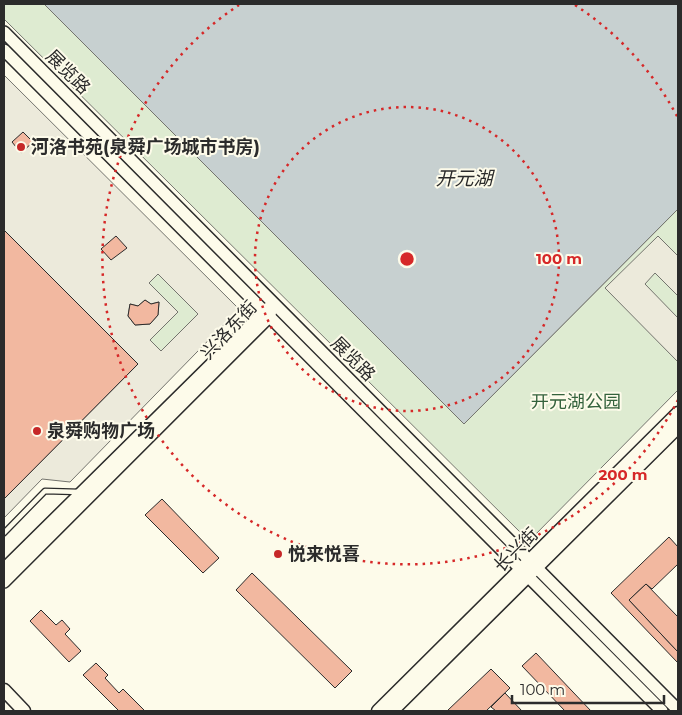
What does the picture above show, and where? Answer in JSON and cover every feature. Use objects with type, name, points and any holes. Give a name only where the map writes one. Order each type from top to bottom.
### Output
[{"type":"main road","name":"长兴街","points":[[392,711],[678,413]]},
{"type":"main road","name":"长兴街","points":[[378,711],[678,427]]},
{"type":"main road","points":[[4,690],[24,711]]},
{"type":"street","name":"展览路","points":[[4,32],[274,305],[529,568],[662,711]]},
{"type":"street","name":"展览路","points":[[4,50],[266,314],[678,710]]},
{"type":"street","name":"兴洛东街","points":[[4,582],[274,305]]},
{"type":"street","name":"兴洛东街","points":[[4,569],[266,314]]},
{"type":"lane","points":[[4,533],[45,492],[82,492]]},
{"type":"green space","name":"开元湖公园","points":[[4,4],[44,4],[464,424],[678,209],[678,390],[529,541],[4,19]]},
{"type":"green space","points":[[158,274],[198,314],[161,351],[150,340],[178,312],[148,283]]},
{"type":"shaded area","points":[[4,75],[239,309],[70,482],[42,479],[4,518],[4,499],[138,364],[4,230]],"holes":[[[158,274],[198,314],[161,351],[150,340],[178,312],[149,283]],[[145,300],[151,304],[159,302],[158,315],[150,324],[135,325],[128,316],[130,304],[138,306]]]},
{"type":"shaded area","points":[[658,236],[678,256],[678,296],[655,273],[645,284],[678,318],[678,362],[605,288]]},
{"type":"water","name":"开元湖","points":[[44,4],[678,4],[678,209],[464,424]]},
{"type":"building","name":"河洛书苑(泉舜广场城市书房)","points":[[23,132],[33,142],[21,153],[12,142]]},
{"type":"building","name":"泉舜购物广场","points":[[4,230],[138,364],[4,499]]},
{"type":"building","points":[[116,236],[127,248],[111,260],[101,249]]},
{"type":"building","points":[[145,300],[151,304],[159,302],[158,315],[150,324],[135,325],[128,316],[130,304],[138,306]]},
{"type":"building","points":[[162,499],[219,558],[203,573],[145,515]]},
{"type":"building","points":[[669,537],[678,547],[678,564],[652,589],[646,584],[629,600],[678,652],[678,663],[611,593]]},
{"type":"building","points":[[252,573],[352,671],[335,688],[236,590]]},
{"type":"building","points":[[646,584],[678,617],[678,652],[629,600]]},
{"type":"building","points":[[41,610],[56,625],[62,620],[70,629],[65,634],[81,651],[69,662],[30,621]]},
{"type":"building","points":[[536,653],[591,711],[565,711],[522,666]]},
{"type":"building","points":[[96,663],[108,675],[105,678],[119,693],[123,689],[145,711],[119,711],[83,675]]},
{"type":"building","points":[[491,669],[510,688],[486,711],[447,711]]},
{"type":"building","points":[[505,693],[522,711],[496,711],[491,707]]},
{"type":"place","name":"河洛书苑(泉舜广场城市书房)","points":[[21,147]]},
{"type":"place","name":"泉舜购物广场","points":[[37,431]]},
{"type":"place","name":"悦来悦喜","points":[[278,554]]}]
